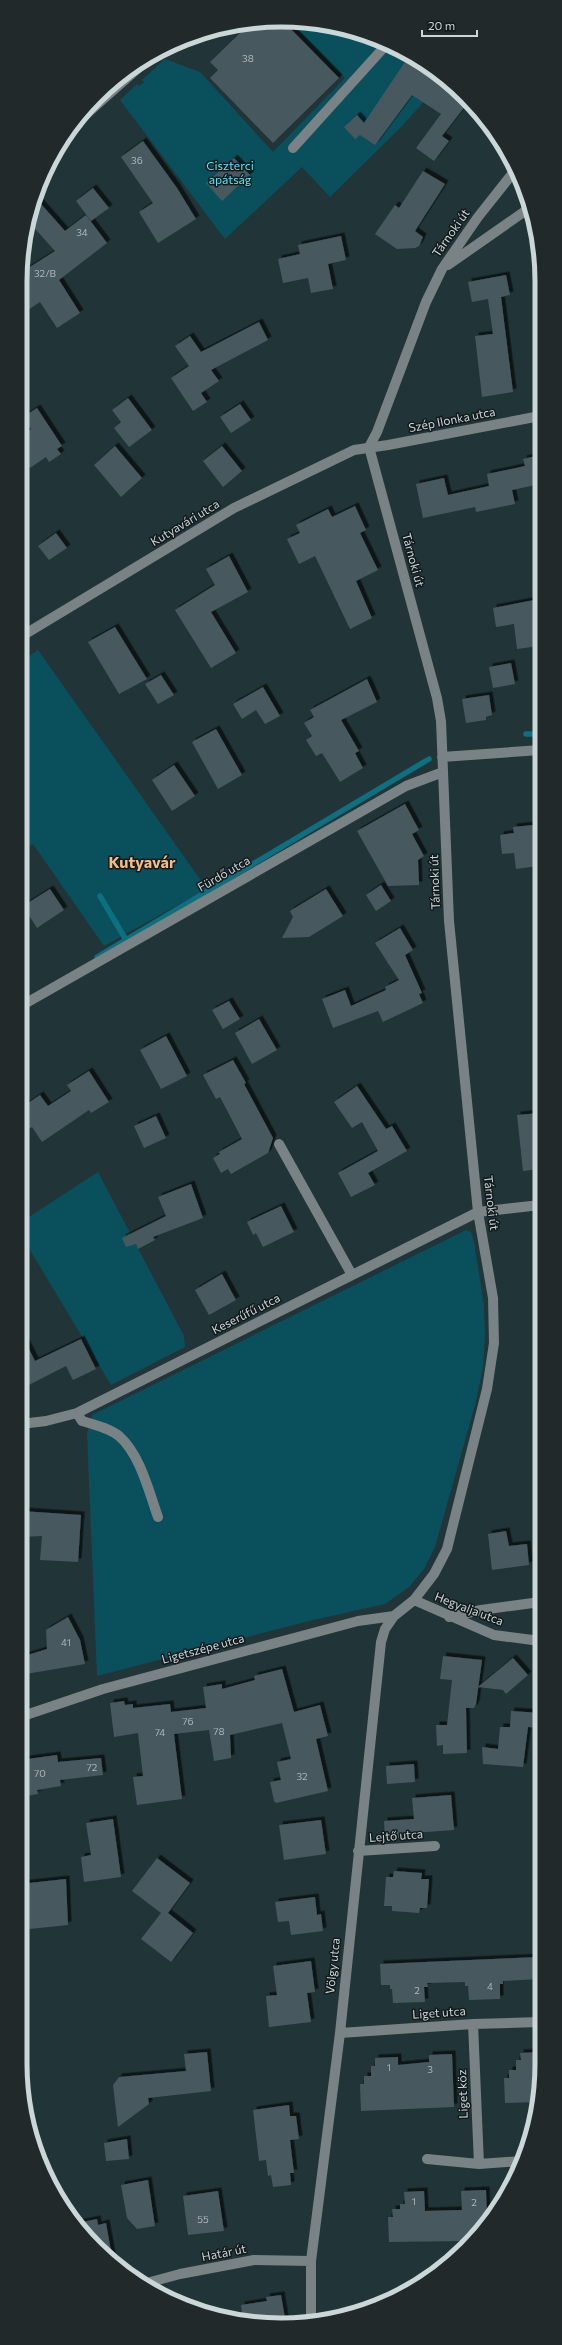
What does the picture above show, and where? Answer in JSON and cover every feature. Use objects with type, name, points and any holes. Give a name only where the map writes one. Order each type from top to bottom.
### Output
[{"type":"street","points":[[293,148],[383,48]]},
{"type":"street","name":"Tárnoki út","points":[[394,1616],[414,1600],[434,1574],[447,1549],[488,1390],[495,1320],[478,1212],[449,920],[441,721],[437,698],[369,447],[377,432],[426,302],[442,269],[478,217],[512,175]]},
{"type":"street","points":[[442,269],[525,211]]},
{"type":"street","name":"Szép Ilonka utca","points":[[369,447],[388,446],[535,417]]},
{"type":"street","name":"Kutyavári utca","points":[[27,633],[234,508],[354,450],[369,447]]},
{"type":"street","points":[[442,757],[535,750]]},
{"type":"street","name":"Fürdő utca","points":[[27,1003],[393,793],[406,786],[443,772]]},
{"type":"street","points":[[279,1144],[352,1276]]},
{"type":"street","points":[[478,1212],[535,1206]]},
{"type":"street","name":"Keserűfű utca","points":[[27,1423],[46,1421],[77,1413],[478,1212]]},
{"type":"street","points":[[77,1413],[82,1421],[104,1428],[120,1437],[141,1467],[158,1517]]},
{"type":"street","name":"Hegyalja utca","points":[[414,1600],[494,1635],[535,1640]]},
{"type":"street","points":[[449,1616],[535,1603]]},
{"type":"street","name":"Ligetszépe utca","points":[[27,1715],[103,1689],[358,1621],[394,1616]]},
{"type":"street","name":"Völgy utca","points":[[311,2316],[311,2261],[340,2033],[380,1642],[385,1628],[394,1616]]},
{"type":"street","name":"Lejtő utca","points":[[358,1851],[435,1846]]},
{"type":"street","name":"Liget utca","points":[[340,2033],[473,2024],[535,2022]]},
{"type":"street","name":"Liget köz","points":[[473,2024],[479,2164]]},
{"type":"street","points":[[427,2159],[479,2164],[516,2161]]},
{"type":"street","name":"Határ út","points":[[151,2282],[180,2274],[254,2260],[311,2261]]},
{"type":"green space","name":"Ciszterci apátság","points":[[296,28],[331,32],[363,40],[408,61],[440,83],[403,125],[330,197],[302,167],[225,239],[120,100],[137,84],[139,86],[144,82],[142,80],[165,59],[200,72],[273,152],[345,78]]},
{"type":"green space","points":[[38,650],[207,889],[104,946],[33,844],[27,847],[27,658]]},
{"type":"green space","points":[[98,1172],[184,1336],[185,1347],[111,1385],[27,1245],[27,1218]]},
{"type":"green space","points":[[466,1230],[471,1232],[474,1242],[484,1305],[485,1334],[483,1368],[475,1405],[435,1547],[424,1569],[409,1587],[385,1604],[309,1621],[97,1676],[87,1434],[92,1415]]},
{"type":"building","points":[[289,27],[339,78],[273,143],[210,78],[218,70],[210,62],[241,32],[240,30],[248,29]]},
{"type":"building","points":[[406,60],[436,79],[465,106],[442,136],[449,141],[434,161],[416,148],[441,114],[412,95],[375,145],[360,135],[355,139],[344,127],[357,115],[364,123]]},
{"type":"building","points":[[143,141],[177,188],[196,219],[158,243],[139,212],[153,203],[121,157]]},
{"type":"building","points":[[234,158],[250,175],[222,201],[206,183]]},
{"type":"building","points":[[423,171],[445,184],[415,231],[423,237],[419,246],[415,248],[397,249],[375,234],[395,205],[399,208]]},
{"type":"building","points":[[93,188],[109,208],[91,221],[76,201]]},
{"type":"building","points":[[39,202],[65,231],[86,215],[107,243],[59,280],[80,313],[57,328],[40,302],[27,311],[28,268],[55,251],[33,227]]},
{"type":"building","points":[[341,236],[346,260],[328,264],[333,289],[311,293],[308,278],[283,283],[278,259],[300,254],[298,245]]},
{"type":"building","points":[[506,275],[510,295],[501,297],[513,392],[482,397],[475,336],[493,334],[488,299],[472,302],[468,282]]},
{"type":"building","points":[[259,322],[268,340],[211,370],[219,381],[201,393],[207,402],[193,411],[171,378],[189,366],[175,346],[190,336],[201,352]]},
{"type":"building","points":[[128,398],[152,430],[129,447],[114,428],[121,422],[112,410]]},
{"type":"building","points":[[240,404],[251,420],[231,433],[220,417]]},
{"type":"building","points":[[37,408],[62,446],[57,449],[61,454],[49,462],[46,457],[30,468],[27,464],[27,432],[31,429],[27,423],[27,414]]},
{"type":"building","points":[[115,446],[142,478],[121,497],[94,465]]},
{"type":"building","points":[[222,446],[242,471],[223,487],[203,461]]},
{"type":"building","points":[[535,456],[535,485],[512,490],[515,504],[476,512],[475,507],[423,518],[416,484],[444,478],[448,495],[489,486],[487,474],[525,466],[523,459]]},
{"type":"building","points":[[355,506],[366,530],[360,533],[378,570],[356,581],[372,618],[350,629],[315,556],[299,564],[287,539],[300,533],[296,525],[328,509],[332,517]]},
{"type":"building","points":[[56,533],[67,548],[49,560],[38,546]]},
{"type":"building","points":[[229,556],[248,592],[211,612],[236,653],[211,668],[175,610],[215,585],[206,569]]},
{"type":"building","points":[[534,600],[535,647],[517,649],[514,624],[496,627],[493,608]]},
{"type":"building","points":[[115,627],[147,679],[119,694],[88,642]]},
{"type":"building","points":[[511,663],[515,684],[493,688],[489,667]]},
{"type":"building","points":[[161,675],[174,695],[158,704],[145,684]]},
{"type":"building","points":[[367,679],[377,702],[341,720],[359,751],[355,753],[363,768],[340,782],[322,753],[316,756],[306,740],[312,736],[304,723],[314,717],[310,710]]},
{"type":"building","points":[[263,687],[280,716],[265,724],[256,710],[242,719],[233,704]]},
{"type":"building","points":[[489,695],[492,715],[486,717],[486,720],[466,723],[462,699]]},
{"type":"building","points":[[216,729],[242,775],[218,789],[192,742]]},
{"type":"building","points":[[174,765],[195,796],[172,811],[152,780]]},
{"type":"building","points":[[405,804],[419,830],[412,834],[424,856],[418,860],[419,885],[388,886],[357,831]]},
{"type":"building","points":[[533,825],[535,841],[535,866],[516,869],[514,853],[502,854],[500,835],[514,833],[513,827]]},
{"type":"building","points":[[381,885],[391,901],[376,911],[366,895]]},
{"type":"building","points":[[50,889],[64,910],[37,928],[27,912],[27,903]]},
{"type":"building","points":[[326,889],[343,916],[309,937],[282,938],[293,917],[290,911]]},
{"type":"building","points":[[400,928],[413,950],[405,955],[422,993],[419,994],[423,1003],[383,1022],[378,1011],[333,1028],[322,999],[345,990],[351,1006],[386,990],[385,987],[399,980],[375,943]]},
{"type":"building","points":[[229,1001],[240,1019],[223,1029],[212,1010]]},
{"type":"building","points":[[259,1019],[277,1050],[252,1064],[235,1033]]},
{"type":"building","points":[[166,1036],[187,1076],[161,1089],[140,1050]]},
{"type":"building","points":[[233,1060],[273,1138],[268,1153],[231,1174],[228,1169],[221,1173],[213,1158],[220,1154],[219,1152],[242,1139],[220,1097],[216,1099],[203,1075]]},
{"type":"building","points":[[89,1071],[109,1102],[91,1113],[89,1110],[42,1142],[32,1127],[27,1130],[27,1104],[40,1095],[48,1106],[71,1091],[67,1085]]},
{"type":"building","points":[[357,1086],[386,1129],[392,1126],[407,1151],[368,1173],[375,1185],[351,1197],[338,1173],[378,1151],[362,1122],[352,1128],[334,1102]]},
{"type":"building","points":[[535,1113],[535,1170],[523,1171],[517,1115]]},
{"type":"building","points":[[156,1116],[166,1138],[144,1148],[134,1126]]},
{"type":"building","points":[[191,1184],[203,1218],[153,1237],[155,1240],[138,1249],[136,1244],[126,1247],[122,1238],[166,1216],[158,1197]]},
{"type":"building","points":[[281,1206],[294,1232],[263,1247],[256,1233],[253,1235],[247,1222]]},
{"type":"building","points":[[222,1274],[236,1300],[209,1315],[195,1290]]},
{"type":"building","points":[[81,1339],[96,1369],[73,1380],[66,1366],[27,1386],[27,1345],[35,1361]]},
{"type":"building","points":[[27,1511],[81,1515],[78,1562],[40,1560],[42,1536],[27,1537]]},
{"type":"building","points":[[506,1531],[509,1546],[527,1544],[529,1565],[492,1570],[488,1534]]},
{"type":"building","points":[[68,1617],[80,1640],[85,1664],[27,1674],[27,1655],[47,1649],[46,1630]]},
{"type":"building","points":[[443,1656],[482,1660],[476,1704],[474,1708],[466,1708],[467,1753],[443,1754],[443,1745],[437,1746],[436,1725],[447,1725],[452,1680],[440,1679]]},
{"type":"building","points":[[513,1658],[528,1675],[506,1694],[503,1690],[478,1687]]},
{"type":"building","points":[[282,1669],[294,1712],[320,1705],[328,1736],[316,1739],[328,1791],[276,1803],[274,1801],[270,1782],[281,1780],[277,1762],[291,1759],[282,1723],[230,1735],[231,1758],[214,1761],[209,1730],[174,1734],[182,1799],[137,1805],[133,1777],[143,1776],[138,1733],[114,1737],[110,1703],[124,1701],[125,1705],[133,1704],[133,1708],[170,1704],[171,1712],[206,1708],[203,1687],[222,1684],[222,1689],[255,1680],[254,1676]]},
{"type":"building","points":[[511,1711],[535,1713],[535,1728],[528,1727],[523,1767],[483,1764],[482,1747],[498,1749],[500,1727],[510,1727]]},
{"type":"building","points":[[57,1755],[58,1762],[101,1758],[103,1775],[60,1780],[61,1786],[37,1790],[38,1794],[27,1796],[27,1759]]},
{"type":"building","points":[[414,1764],[415,1782],[387,1784],[386,1766]]},
{"type":"building","points":[[451,1795],[454,1830],[399,1834],[399,1838],[385,1839],[384,1821],[414,1819],[412,1798]]},
{"type":"building","points":[[113,1819],[121,1877],[84,1882],[81,1857],[91,1855],[86,1823]]},
{"type":"building","points":[[321,1820],[326,1854],[284,1860],[279,1825]]},
{"type":"building","points":[[157,1858],[190,1883],[168,1913],[193,1933],[171,1962],[141,1939],[161,1913],[132,1891]]},
{"type":"building","points":[[394,1871],[422,1873],[421,1879],[429,1879],[427,1908],[420,1908],[419,1913],[392,1911],[392,1906],[384,1906],[386,1877],[393,1877]]},
{"type":"building","points":[[66,1879],[68,1925],[27,1929],[27,1883]]},
{"type":"building","points":[[315,1897],[317,1915],[321,1914],[323,1931],[291,1935],[289,1921],[278,1922],[275,1902]]},
{"type":"building","points":[[535,1957],[535,1979],[503,1981],[503,1984],[500,1984],[500,1999],[469,2000],[468,1986],[465,1986],[465,1982],[427,1983],[428,1987],[424,1987],[425,2002],[393,2003],[392,1989],[390,1989],[390,1985],[381,1985],[380,1964]]},
{"type":"building","points":[[311,1961],[315,1992],[307,1993],[311,2022],[269,2027],[266,1996],[277,1995],[273,1966]]},
{"type":"building","points":[[207,2052],[211,2091],[148,2098],[149,2104],[118,2127],[113,2085],[119,2077],[186,2071],[184,2054]]},
{"type":"building","points":[[535,2052],[532,2102],[505,2103],[504,2078],[509,2078],[509,2070],[516,2070],[516,2060],[521,2060],[520,2053]]},
{"type":"building","points":[[452,2054],[454,2107],[361,2111],[360,2084],[364,2084],[364,2076],[371,2076],[371,2066],[375,2066],[375,2058],[398,2057],[398,2065],[429,2062],[429,2055]]},
{"type":"building","points":[[289,2105],[290,2116],[296,2116],[299,2139],[290,2140],[294,2173],[290,2173],[291,2185],[273,2187],[271,2175],[268,2176],[266,2160],[259,2161],[253,2110]]},
{"type":"building","points":[[127,2139],[129,2159],[106,2161],[104,2143]]},
{"type":"building","points":[[148,2180],[155,2226],[137,2229],[127,2218],[121,2185]]},
{"type":"building","points":[[486,2190],[487,2213],[464,2241],[389,2242],[388,2217],[393,2217],[392,2209],[400,2209],[400,2204],[405,2204],[404,2192],[424,2191],[425,2211],[462,2210],[461,2191]]},
{"type":"building","points":[[218,2191],[224,2231],[188,2235],[183,2196]]},
{"type":"building","points":[[97,2219],[98,2225],[106,2223],[111,2253],[101,2244],[82,2222]]},
{"type":"building","points":[[281,2295],[285,2318],[242,2315],[241,2305],[267,2301],[266,2297]]},
{"type":"waterway","points":[[526,734],[535,734]]},
{"type":"waterway","points":[[97,957],[429,759]]},
{"type":"waterway","points":[[100,896],[126,940]]},
{"type":"district","name":"Kutyavár","points":[[142,862]]}]
